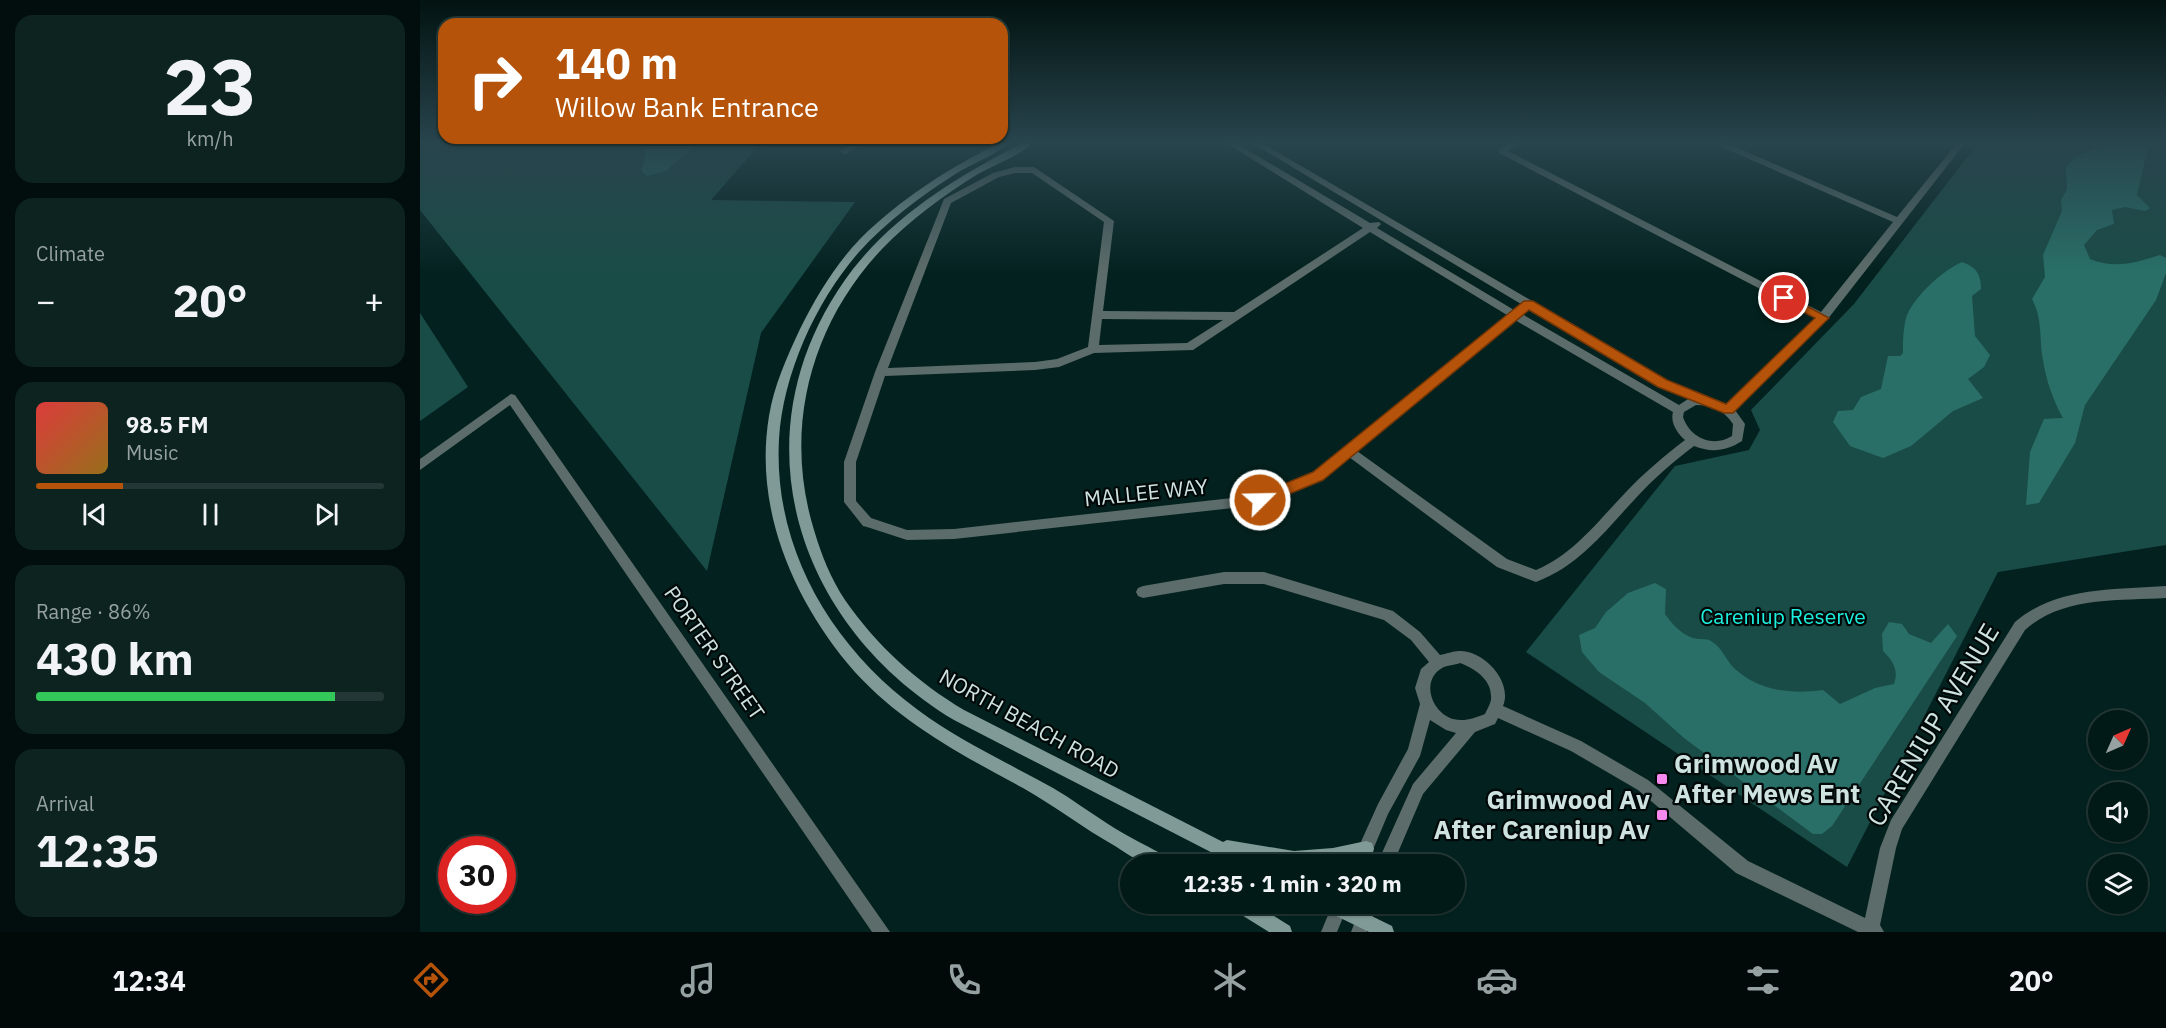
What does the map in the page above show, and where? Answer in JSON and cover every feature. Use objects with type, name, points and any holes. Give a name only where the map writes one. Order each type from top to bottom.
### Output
[{"type":"main road","points":[[931,186],[870,235],[829,284],[798,336],[776,400],[772,428],[772,492],[778,526],[790,560],[812,604],[832,633],[895,701],[960,747],[1049,794],[1113,837],[1145,854]]},
{"type":"main road","name":"NORTH BEACH ROAD","points":[[952,186],[915,213],[883,243],[841,295],[820,332],[798,393],[794,418],[794,471],[797,498],[820,567],[846,614],[896,670],[914,686],[959,715],[1230,854]]},
{"type":"main road","points":[[1214,846],[1263,854]]},
{"type":"main road","points":[[1255,914],[1284,932]]},
{"type":"main road","points":[[1347,914],[1361,926],[1386,932]]},
{"type":"street","name":"MALLEE WAY","points":[[974,186],[947,201],[881,372],[850,462],[850,502],[867,522],[907,535],[954,534],[1260,500],[1318,476],[1528,304]]},
{"type":"street","name":"MALLEE WAY","points":[[1058,186],[1109,221],[1096,315]]},
{"type":"street","points":[[1303,186],[1515,315],[1679,410]]},
{"type":"street","points":[[1331,186],[1663,383],[1704,400],[1728,410],[1739,424],[1738,438],[1723,446],[1702,444],[1693,440],[1679,425],[1677,417],[1679,410],[1694,401],[1704,400]]},
{"type":"street","points":[[1570,186],[1823,318]]},
{"type":"street","points":[[1819,186],[1900,222]]},
{"type":"street","points":[[1728,410],[1823,318],[1927,186]]},
{"type":"street","points":[[881,372],[1043,365],[1059,363],[1093,349],[1189,347],[1385,220]]},
{"type":"street","points":[[1093,349],[1096,315],[1238,316]]},
{"type":"street","name":"PORTER STREET","points":[[420,465],[511,398],[882,932]]},
{"type":"street","points":[[1350,452],[1502,563],[1536,576],[1565,564],[1646,479],[1693,440]]},
{"type":"street","points":[[1143,592],[1224,578],[1264,578],[1388,615],[1422,641],[1437,662]]},
{"type":"street","name":"CARENIUP AVENUE","points":[[1874,930],[1888,848],[1896,825],[2020,626],[2030,614],[2066,601],[2166,592]]},
{"type":"street","points":[[1364,854],[1383,809],[1415,751],[1426,706],[1422,686],[1424,676],[1437,662],[1460,657],[1483,667],[1497,687],[1499,698],[1496,710],[1490,719],[1469,728],[1418,789],[1389,854]]},
{"type":"street","points":[[1426,706],[1444,723],[1469,728]]},
{"type":"street","points":[[1496,710],[1576,746],[1643,785],[1742,867],[1874,930]]},
{"type":"street","points":[[1329,932],[1334,914]]},
{"type":"green space","points":[[420,186],[723,186],[711,200],[855,202],[761,333],[707,571],[420,210]]},
{"type":"green space","name":"Careniup Reserve","points":[[1945,186],[2166,186],[2166,545],[1998,572],[1847,867],[1526,652],[1675,466],[1749,450],[1760,430],[1751,410],[1854,304]]},
{"type":"green space","points":[[420,313],[468,387],[420,421]]},
{"type":"shaded area","points":[[2067,186],[2139,186],[2137,195],[2150,208],[2145,211],[2125,207],[2112,210],[2114,224],[2097,230],[2084,245],[2090,259],[2108,264],[2133,262],[2160,255],[2166,258],[2166,273],[2156,300],[2085,405],[2075,443],[2039,503],[2026,505],[2030,452],[2044,419],[2063,418],[2046,375],[2039,322],[2032,299],[2045,277],[2043,255],[2062,211],[2061,200]]},
{"type":"shaded area","points":[[1962,262],[1977,272],[1981,284],[1981,289],[1972,296],[1975,336],[1990,355],[1984,367],[1968,379],[1983,398],[1953,411],[1911,446],[1883,458],[1850,446],[1833,422],[1838,411],[1853,410],[1861,397],[1881,389],[1888,356],[1900,356],[1903,353],[1905,324],[1911,307],[1930,284]]},
{"type":"shaded area","points":[[1655,583],[1666,589],[1665,614],[1674,625],[1695,639],[1709,640],[1715,644],[1732,666],[1745,677],[1777,690],[1799,692],[1823,690],[1840,704],[1875,688],[1894,684],[1896,674],[1894,666],[1883,651],[1882,634],[1889,622],[1902,624],[1909,634],[1931,643],[1948,624],[1957,636],[1832,826],[1822,834],[1813,834],[1684,738],[1645,703],[1599,672],[1582,652],[1579,635],[1595,628],[1606,612],[1628,593]]},
{"type":"place","name":"Grimwood Av After Mews Ent","points":[[1662,779]]},
{"type":"place","name":"Grimwood Av After Careniup Av","points":[[1662,815]]},
{"type":"route","points":[[1260,500],[1318,476],[1528,304],[1663,383],[1728,410],[1823,318],[1784,298]]}]
